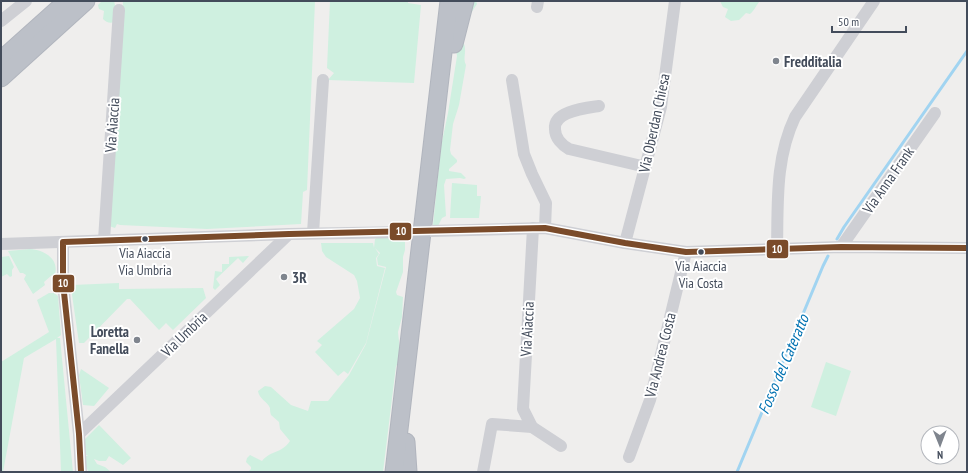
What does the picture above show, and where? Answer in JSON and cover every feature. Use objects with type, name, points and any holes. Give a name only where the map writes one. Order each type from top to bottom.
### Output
[{"type":"highway","points":[[1,60],[67,1]]},
{"type":"highway","points":[[1,78],[86,1]]},
{"type":"highway","points":[[444,36],[445,1]]},
{"type":"highway","points":[[394,472],[449,1]]},
{"type":"highway","points":[[436,116],[444,91],[457,26],[465,1]]},
{"type":"highway","points":[[404,390],[408,472]]},
{"type":"street","points":[[1,21],[26,1]]},
{"type":"street","name":"Via Oberdan Chiesa","points":[[625,243],[661,107],[675,1]]},
{"type":"street","points":[[777,249],[779,172],[782,152],[789,130],[795,117],[874,1]]},
{"type":"street","name":"Via Aiaccia","points":[[104,240],[119,10]]},
{"type":"street","points":[[313,233],[323,80]]},
{"type":"street","points":[[512,80],[524,154],[546,202],[545,228]]},
{"type":"street","points":[[599,106],[577,110],[555,122],[555,134],[559,140],[569,149],[646,166]]},
{"type":"street","name":"Via Anna Frank","points":[[841,247],[935,114]]},
{"type":"street","name":"Via Aiaccia","points":[[532,428],[523,409],[533,228]]},
{"type":"street","points":[[431,231],[545,228],[625,243],[686,252],[841,247],[967,248]]},
{"type":"street","points":[[1,244],[313,233],[408,232]]},
{"type":"street","name":"Via Umbria","points":[[79,434],[289,234]]},
{"type":"street","points":[[63,242],[63,282],[79,434],[81,472]]},
{"type":"street","name":"Via Andrea Costa","points":[[629,457],[650,400],[686,252]]},
{"type":"street","points":[[483,472],[492,424],[532,428],[561,446]]},
{"type":"green space","points":[[102,1],[114,1],[116,9],[114,22],[111,23],[103,19],[104,11],[99,9],[98,5]]},
{"type":"green space","points":[[123,1],[315,1],[307,190],[303,192],[301,224],[207,229],[117,224],[115,228],[109,226],[108,219]]},
{"type":"green space","points":[[330,1],[408,1],[408,3],[421,5],[414,83],[328,80],[334,73],[327,68]]},
{"type":"green space","points":[[473,1],[476,1],[477,4],[469,16],[463,42],[465,48],[466,65],[459,105],[453,124],[450,150],[457,162],[449,169],[449,171],[461,173],[466,178],[446,179],[444,185],[446,216],[442,218],[438,226],[433,225],[441,146],[457,56],[456,49]]},
{"type":"green space","points":[[720,1],[760,1],[750,14],[746,13],[739,20],[731,21],[725,17],[728,9],[723,7]]},
{"type":"green space","points":[[452,183],[477,185],[477,196],[481,196],[479,218],[450,218]]},
{"type":"green space","points":[[382,235],[399,235],[405,242],[403,272],[396,292],[397,295],[403,297],[402,317],[398,332],[401,359],[396,366],[383,472],[248,472],[251,467],[246,462],[250,455],[262,461],[269,455],[283,448],[290,441],[280,429],[279,422],[271,415],[270,408],[260,396],[258,391],[265,386],[271,387],[291,405],[308,411],[311,401],[328,401],[349,375],[366,344],[386,267],[378,265],[377,258],[380,253],[375,248],[379,254],[376,258],[377,266],[385,268],[366,343],[348,374],[344,371],[338,376],[315,352],[322,345],[317,341],[354,309],[360,298],[357,281],[354,275],[326,257],[322,251],[321,243],[373,243],[374,248],[375,239]]},
{"type":"green space","points":[[30,249],[41,251],[50,257],[56,271],[54,277],[52,275],[44,282],[45,285],[33,294],[24,279],[26,275],[20,273],[8,251]]},
{"type":"green space","points":[[9,256],[14,267],[12,270],[12,276],[10,277],[7,274],[1,277],[1,257]]},
{"type":"green space","points":[[249,256],[243,263],[238,258],[216,279],[220,285],[215,290],[213,288],[215,271],[222,272],[222,264],[229,264],[229,257]]},
{"type":"green space","points":[[119,283],[119,289],[203,288],[206,298],[173,330],[166,323],[159,330],[130,299],[127,299],[84,343],[79,343],[71,288],[72,285]]},
{"type":"green space","points":[[49,293],[54,293],[58,296],[61,335],[57,338],[60,338],[73,472],[61,472],[56,339],[24,358],[3,472],[1,472],[1,362],[49,332],[37,300]]},
{"type":"green space","points":[[826,362],[851,371],[836,416],[811,407]]},
{"type":"green space","points":[[81,369],[109,388],[94,406],[83,405],[79,375]]},
{"type":"green space","points":[[99,425],[131,458],[123,465],[109,456],[106,461],[94,459],[97,464],[105,467],[111,472],[89,472],[85,466],[86,456],[88,456],[85,454],[84,440]]},
{"type":"waterway","name":"Fosso del Cateratto","points":[[837,239],[967,51]]},
{"type":"waterway","name":"Fosso del Cateratto","points":[[737,472],[828,256]]},
{"type":"transit line","name":"10","points":[[81,472],[79,434],[63,283],[63,242],[289,234],[545,228],[625,243],[686,252],[841,247],[967,248]]},
{"type":"place","name":"Fredditalia","points":[[776,61]]},
{"type":"place","name":"Via Aiaccia Via Umbria","points":[[145,239]]},
{"type":"place","name":"Via Aiaccia Via Costa","points":[[701,252]]},
{"type":"place","name":"3R","points":[[284,277]]},
{"type":"place","name":"Loretta Fanella","points":[[137,340]]}]
